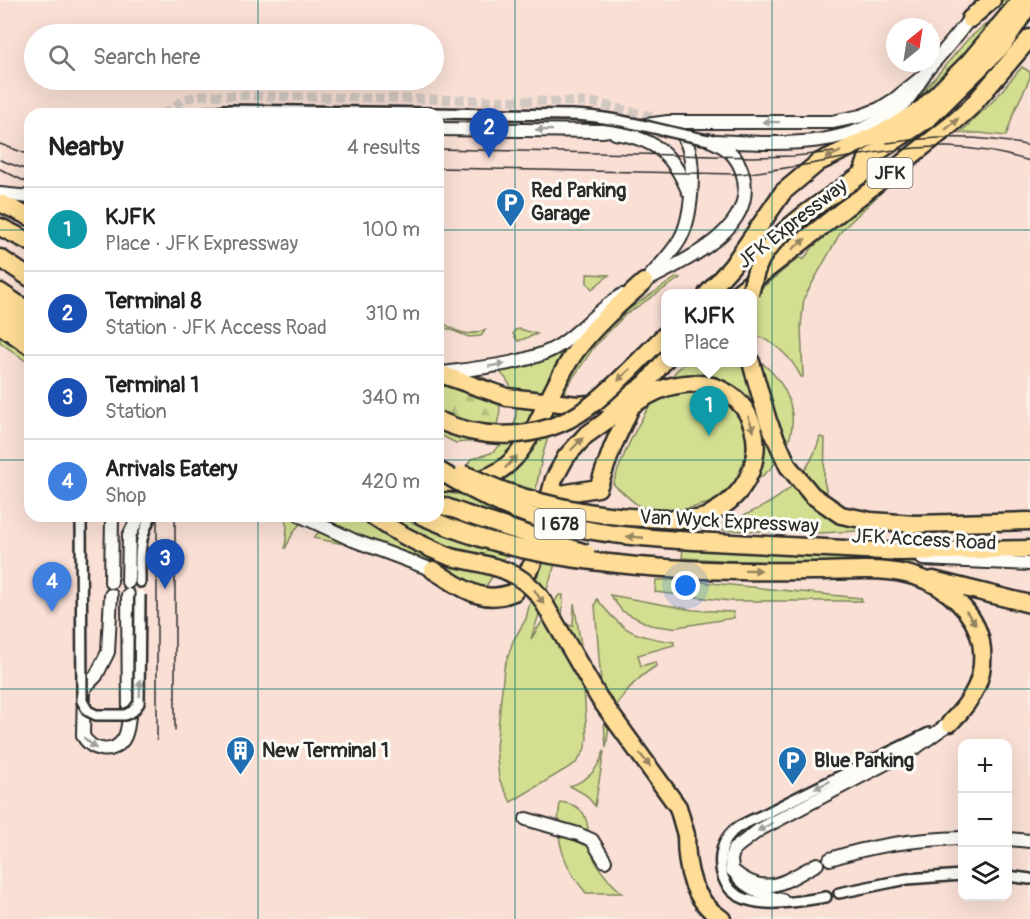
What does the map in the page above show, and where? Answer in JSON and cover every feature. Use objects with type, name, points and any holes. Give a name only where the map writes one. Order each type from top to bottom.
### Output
[{"type":"highway","points":[[970,19],[992,0]]},
{"type":"highway","points":[[711,289],[732,266],[783,192],[819,162],[893,127],[923,108],[969,62],[1021,0]]},
{"type":"highway","points":[[751,289],[756,270],[767,250],[794,223],[864,166],[925,130],[958,101],[1003,45],[1030,3]]},
{"type":"highway","name":"JFK Expressway","points":[[742,289],[952,124],[1001,74],[1030,38]]},
{"type":"highway","points":[[0,203],[24,214]]},
{"type":"highway","points":[[0,227],[24,239]]},
{"type":"highway","points":[[0,252],[24,264]]},
{"type":"highway","points":[[0,258],[24,274]]},
{"type":"highway","points":[[444,482],[465,484],[477,482],[495,475],[510,464],[521,450],[576,350],[605,318],[644,282]]},
{"type":"highway","points":[[0,292],[24,318]]},
{"type":"highway","points":[[0,308],[24,319]]},
{"type":"highway","points":[[0,325],[24,342]]},
{"type":"highway","points":[[444,422],[463,430],[496,435],[533,432],[562,423],[595,403],[661,339]]},
{"type":"highway","points":[[433,570],[481,597],[492,598],[514,592],[526,577],[534,559],[554,479],[566,457],[585,436],[630,400],[661,365]]},
{"type":"highway","points":[[752,367],[768,421],[788,466],[812,495],[841,515],[872,521],[914,524],[1030,521]]},
{"type":"highway","points":[[444,376],[507,397],[578,405],[630,400],[677,385],[712,386],[729,394],[741,404],[756,439],[756,454],[745,483],[729,501],[704,518],[628,517],[558,506],[505,491],[444,468]]},
{"type":"highway","points":[[549,496],[598,488],[630,400]]},
{"type":"highway","name":"Van Wyck Expressway","points":[[444,473],[505,506],[555,523],[618,535],[902,552],[1030,549]]},
{"type":"highway","name":"I 678","points":[[444,506],[618,564],[695,569],[887,570],[918,577]]},
{"type":"highway","points":[[382,522],[423,546],[451,557],[503,569],[532,585],[599,698],[678,807],[684,822],[687,859],[693,885],[707,909],[722,919]]},
{"type":"highway","points":[[436,522],[526,551],[618,564]]},
{"type":"highway","points":[[918,577],[1030,604]]},
{"type":"highway","points":[[918,577],[941,588],[962,606],[978,630],[984,657],[978,683],[968,705],[950,723]]},
{"type":"street","points":[[709,140],[788,143],[829,139],[869,127],[907,101],[922,77],[970,19],[982,0]]},
{"type":"street","points":[[444,129],[602,131],[842,121],[861,116],[888,104],[922,77]]},
{"type":"street","points":[[444,114],[591,116],[669,128],[709,140],[729,150],[737,159],[744,185],[741,210],[733,224],[721,236],[609,303],[553,349],[507,363],[444,373]]},
{"type":"street","points":[[644,282],[671,253],[681,237],[689,212],[689,149],[681,133],[669,128],[655,117]]},
{"type":"street","points":[[602,131],[640,139],[664,153],[676,164],[690,194]]},
{"type":"street","points":[[0,194],[24,196]]},
{"type":"street","points":[[83,522],[82,701],[88,711],[96,715],[125,715],[134,711],[139,703],[134,588],[129,536],[137,522]]},
{"type":"street","points":[[83,522],[82,736],[97,749],[113,748],[123,740],[127,731],[134,588],[142,532],[148,522]]},
{"type":"street","points":[[84,688],[96,676],[108,652],[112,522]]},
{"type":"street","points":[[314,522],[352,540],[433,570]]},
{"type":"street","name":"JFK Access Road","points":[[702,541],[744,551],[1030,564]]},
{"type":"street","points":[[793,901],[764,895],[742,885],[732,870],[731,859],[734,849],[759,830],[915,748],[950,723]]},
{"type":"street","points":[[826,897],[765,904],[741,898],[722,880],[720,869],[721,854],[733,831],[798,796],[950,723]]},
{"type":"street","points":[[526,819],[592,840],[605,861]]},
{"type":"street","points":[[830,859],[876,846],[918,840],[958,838]]},
{"type":"street","points":[[1012,840],[1030,842]]},
{"type":"street","points":[[732,870],[744,880],[767,887],[776,886],[817,864]]},
{"type":"street","points":[[839,893],[907,879],[958,875]]},
{"type":"street","points":[[1012,877],[1030,879]]},
{"type":"shaded area","points":[[0,0],[1030,0],[1030,919],[0,919]]},
{"type":"green space","points":[[1003,0],[1016,0],[923,105],[909,108],[968,39],[1002,11],[997,7]]},
{"type":"green space","points":[[1022,67],[1030,72],[1030,78],[1006,136],[960,133],[992,102]]},
{"type":"green space","points":[[889,181],[891,183],[842,230],[804,298],[801,326],[803,377],[801,377],[781,351],[757,336],[757,292],[800,257],[803,260],[813,247]]},
{"type":"green space","points":[[587,274],[609,275],[592,289],[587,283]]},
{"type":"green space","points":[[677,277],[680,278],[625,315],[594,347],[568,385],[553,421],[525,525],[483,591],[431,561],[313,538],[330,522],[411,522],[455,539],[466,509],[444,500],[444,492],[469,494],[511,475],[528,454],[564,383],[603,330],[623,313]]},
{"type":"green space","points":[[444,323],[467,333],[486,329],[481,336],[469,337],[444,327]]},
{"type":"green space","points":[[520,329],[537,334],[518,341],[513,334],[515,330]]},
{"type":"green space","points":[[0,334],[24,352],[24,360],[0,342]]},
{"type":"green space","points":[[567,352],[524,429],[512,430],[516,414],[515,399],[501,370],[534,364]]},
{"type":"green space","points":[[757,359],[767,367],[784,388],[792,414],[790,435],[783,453],[770,469],[736,493],[696,507],[648,511],[613,484],[623,456],[642,417],[679,368],[757,367]]},
{"type":"green space","points":[[461,372],[478,375],[493,385],[500,408],[494,430],[444,415],[444,373]]},
{"type":"green space","points":[[444,430],[477,441],[456,443],[444,437]]},
{"type":"green space","points":[[820,437],[825,438],[824,481],[829,501],[859,528],[857,531],[821,533],[723,530],[723,523],[756,510],[784,493],[805,469]]},
{"type":"green space","points":[[519,442],[515,449],[484,474],[467,466],[471,459],[491,453],[503,443]]},
{"type":"green space","points":[[553,513],[558,513],[556,561],[531,639],[559,595],[563,595],[562,624],[573,626],[574,603],[582,651],[587,739],[584,751],[576,763],[511,802],[499,779],[496,748],[504,668],[513,641],[526,619],[534,584],[550,548]]},
{"type":"green space","points":[[286,522],[302,522],[294,531],[285,549]]},
{"type":"green space","points":[[683,547],[1030,558],[1030,565],[741,561],[682,558]]},
{"type":"green space","points":[[656,580],[681,580],[861,598],[862,601],[730,601],[655,592]]},
{"type":"green space","points":[[610,595],[693,610],[733,612],[734,618],[671,628],[650,625],[622,611]]},
{"type":"green space","points":[[597,599],[622,626],[630,631],[674,642],[674,645],[638,655],[641,666],[655,662],[656,666],[636,681],[620,700],[611,719],[606,748],[595,605]]},
{"type":"green space","points":[[604,751],[595,806],[586,795],[570,786],[582,781],[592,773]]},
{"type":"green space","points":[[560,802],[571,804],[584,814],[595,861],[605,876],[622,893],[586,893],[578,883],[562,851],[558,828]]},
{"type":"tunnel","points":[[172,108],[184,99],[204,95],[591,102],[655,117]]},
{"type":"tram line","points":[[887,143],[923,139],[976,138],[1030,146]]},
{"type":"tram line","points":[[0,144],[24,153]]},
{"type":"tram line","points":[[444,168],[737,174],[790,168],[895,150],[948,147],[989,151],[1030,161]]},
{"type":"tram line","points":[[444,149],[752,157],[834,152]]},
{"type":"tram line","points":[[0,160],[24,169]]},
{"type":"tram line","points":[[0,169],[24,181]]},
{"type":"tram line","points":[[157,522],[157,740]]},
{"type":"tram line","points":[[175,522],[175,730]]},
{"type":"place","name":"Terminal 8","points":[[489,158]]},
{"type":"place","name":"Red Parking Garage","points":[[510,228]]},
{"type":"place","name":"KJFK","points":[[709,436]]},
{"type":"place","name":"Terminal 1","points":[[165,589]]},
{"type":"place","name":"Arrivals Eatery","points":[[52,612]]},
{"type":"place","name":"New Terminal 1","points":[[241,776]]},
{"type":"place","name":"Blue Parking","points":[[793,786]]}]
